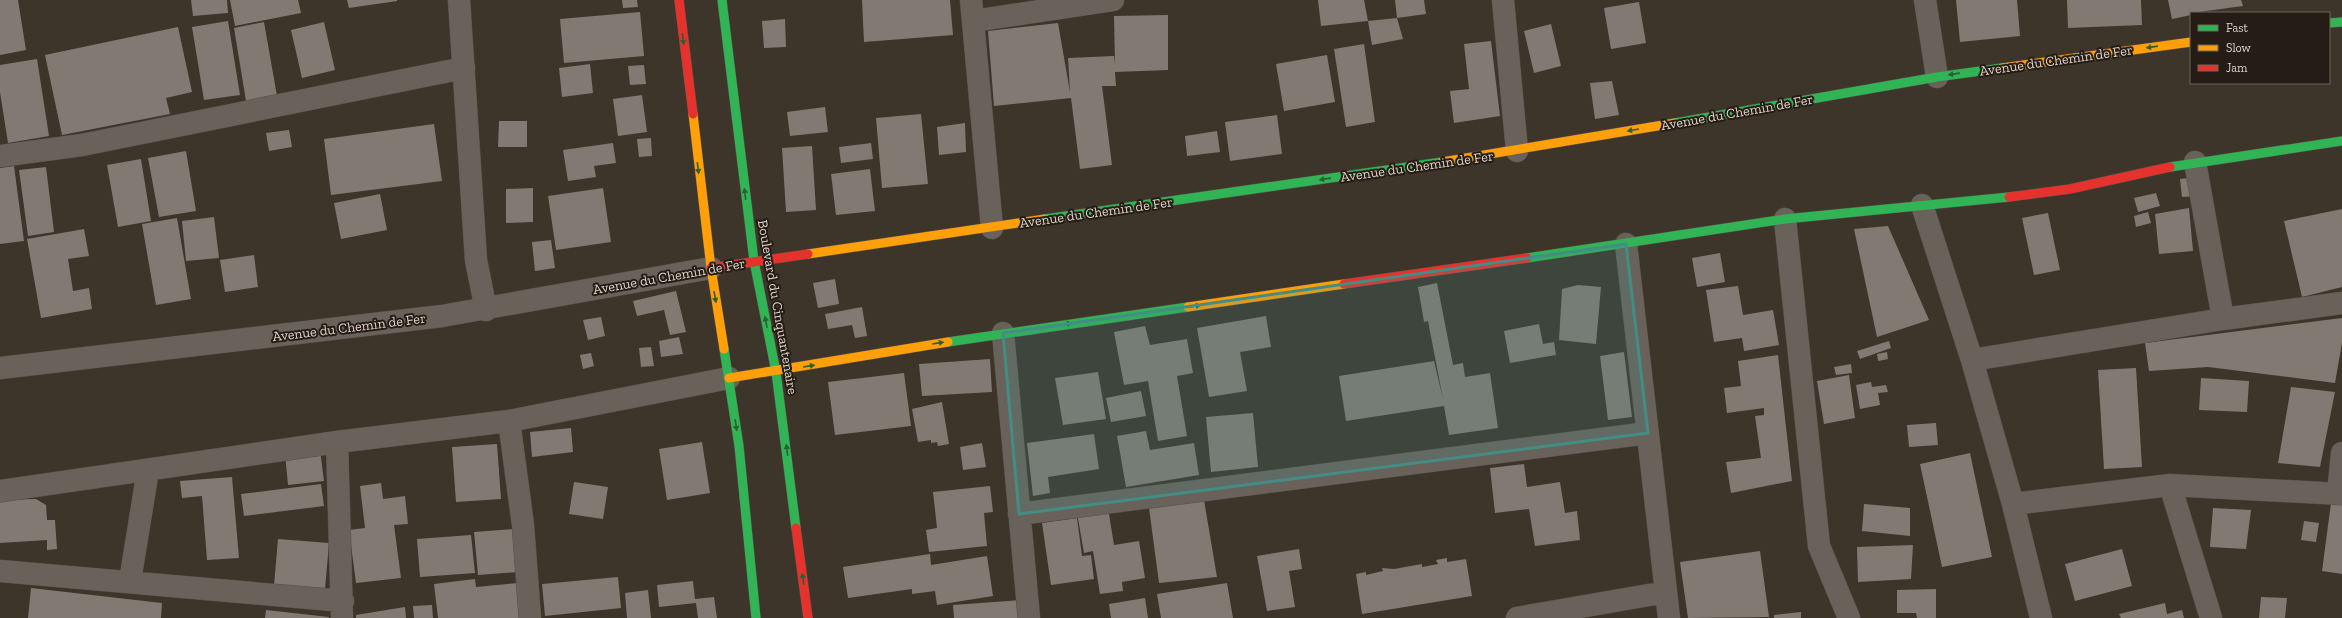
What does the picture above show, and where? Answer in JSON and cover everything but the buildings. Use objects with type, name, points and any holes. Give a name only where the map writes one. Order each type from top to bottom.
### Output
[{"type":"street","points":[[459,0],[476,260],[486,310]]},
{"type":"street","points":[[679,0],[710,268],[739,446],[756,618]]},
{"type":"street","name":"Boulevard du Cinquantenaire","points":[[722,0],[754,261],[776,372],[808,618]]},
{"type":"street","points":[[992,228],[972,10],[1113,0]]},
{"type":"street","points":[[1503,0],[1517,151]]},
{"type":"street","points":[[1925,0],[1937,77]]},
{"type":"street","points":[[2330,23],[2342,22]]},
{"type":"street","name":"Avenue du Chemin de Fer","points":[[0,368],[486,310],[754,261],[992,228],[1517,151],[1937,77],[2190,42]]},
{"type":"street","points":[[0,156],[82,145],[464,68]]},
{"type":"street","points":[[0,491],[337,442],[509,421],[729,378],[776,372],[1003,333],[1626,244],[1785,219],[2011,197],[2070,189],[2195,162],[2342,141]]},
{"type":"street","points":[[2195,162],[2223,319]]},
{"type":"street","points":[[1922,205],[1972,360],[2013,504],[2041,618]]},
{"type":"street","points":[[1785,219],[1819,546],[1849,618]]},
{"type":"street","points":[[1626,244],[1669,618]]},
{"type":"street","points":[[1972,360],[2223,319],[2342,302]]},
{"type":"street","points":[[1003,333],[1029,618]]},
{"type":"street","points":[[509,421],[523,525],[530,618]]},
{"type":"street","points":[[1019,514],[1648,433]]},
{"type":"street","points":[[0,571],[130,581],[342,610],[337,442]]},
{"type":"street","points":[[2013,504],[2170,486],[2340,493],[2342,453]]},
{"type":"street","points":[[130,581],[148,470]]},
{"type":"street","points":[[2170,486],[2211,618]]},
{"type":"street","points":[[1517,618],[1666,592]]},
{"type":"highlighted area","points":[[1626,244],[1648,433],[1019,514],[1003,333]]},
{"type":"traffic: fast","points":[[722,0],[754,261],[776,372],[796,528]]},
{"type":"traffic: fast","points":[[2330,23],[2342,22]]},
{"type":"traffic: fast","points":[[1675,123],[1937,77],[2002,68]]},
{"type":"traffic: fast","points":[[2170,167],[2342,141]]},
{"type":"traffic: fast","points":[[1045,219],[1442,162]]},
{"type":"traffic: fast","points":[[1527,258],[1785,219],[2009,197]]},
{"type":"traffic: fast","points":[[948,342],[1188,307]]},
{"type":"traffic: fast","points":[[724,349],[739,446],[756,618]]},
{"type":"traffic: slow","points":[[2002,68],[2190,42]]},
{"type":"traffic: slow","points":[[693,114],[711,268],[724,349]]},
{"type":"traffic: slow","points":[[1442,162],[1675,123]]},
{"type":"traffic: slow","points":[[808,254],[1045,219]]},
{"type":"traffic: slow","points":[[1188,307],[1344,284]]},
{"type":"traffic: slow","points":[[729,378],[948,342]]},
{"type":"traffic: jam","points":[[679,0],[693,114]]},
{"type":"traffic: jam","points":[[2009,197],[2070,189],[2170,167]]},
{"type":"traffic: jam","points":[[711,268],[808,254]]},
{"type":"traffic: jam","points":[[1344,284],[1527,258]]},
{"type":"traffic: jam","points":[[796,528],[808,618]]}]
